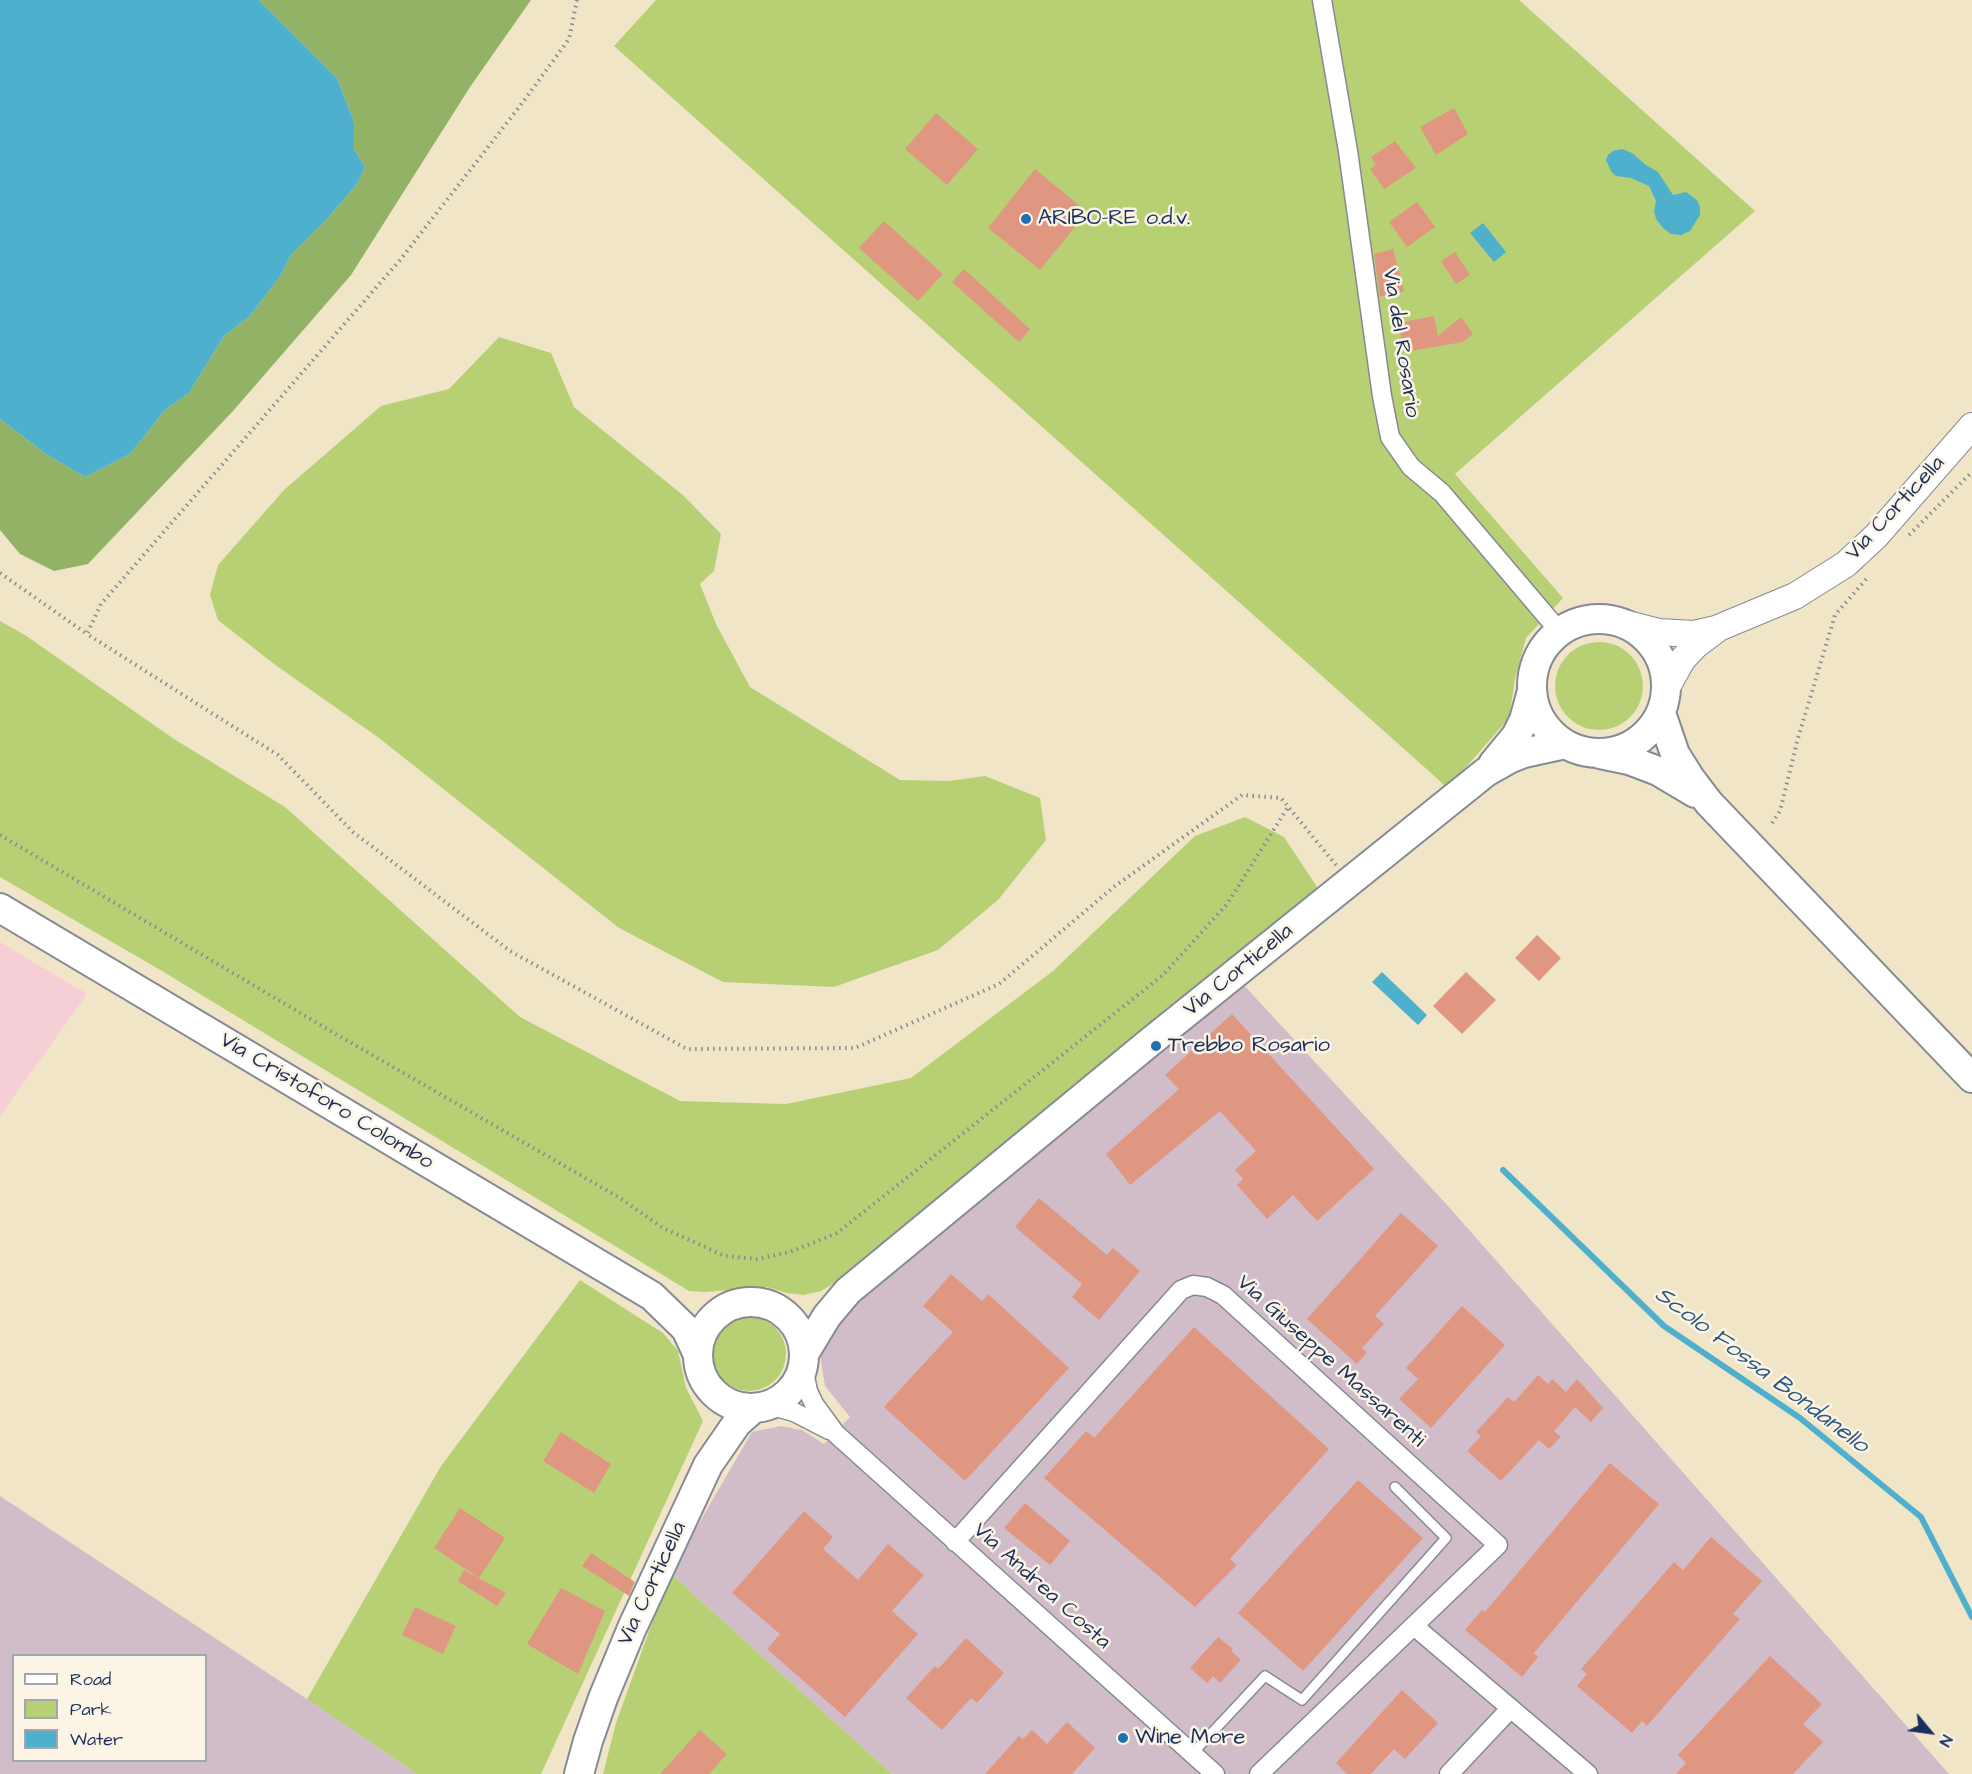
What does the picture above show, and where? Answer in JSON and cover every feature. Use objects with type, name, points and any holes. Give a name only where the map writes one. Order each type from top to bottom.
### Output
[{"type":"main road","points":[[1486,772],[1516,736],[1524,720],[1532,691],[1535,667],[1546,644],[1559,631],[1577,623],[1606,619],[1624,623],[1639,631],[1660,657],[1665,673],[1664,701],[1675,754],[1690,778],[1709,803],[1972,1078]]},
{"type":"main road","points":[[1532,691],[1543,722],[1552,734],[1565,744],[1586,752],[1629,760],[1658,771],[1709,803]]},
{"type":"main road","points":[[1597,753],[1613,752],[1642,738],[1653,726],[1664,701]]},
{"type":"main road","name":"Via Corticella","points":[[804,1360],[827,1316],[848,1291],[1150,1042],[1486,772],[1524,753],[1565,744]]},
{"type":"main road","name":"Via Cristoforo Colombo","points":[[0,908],[652,1296],[686,1329],[698,1355]]},
{"type":"main road","points":[[708,1465],[713,1434],[713,1410],[708,1386],[699,1366],[698,1355],[705,1328],[726,1308],[748,1302],[770,1305],[812,1304],[830,1300],[848,1291]]},
{"type":"main road","name":"Via Cristoforo Colombo","points":[[652,1296],[699,1307],[726,1308]]},
{"type":"main road","points":[[708,1386],[715,1394],[733,1405],[761,1407],[787,1394],[800,1377],[804,1360],[803,1341],[791,1319],[770,1305]]},
{"type":"main road","name":"Via Corticella","points":[[579,1774],[603,1698],[632,1628],[708,1465],[736,1423],[761,1407]]},
{"type":"street","name":"Via del Rosario","points":[[1322,0],[1348,151],[1382,396],[1390,437],[1411,467],[1442,493],[1559,631]]},
{"type":"street","name":"Via Corticella","points":[[1624,623],[1675,634],[1694,634],[1716,629],[1795,596],[1846,564],[1876,536],[1972,426]]},
{"type":"street","name":"Via Corticella","points":[[1664,701],[1682,660],[1716,629]]},
{"type":"street","name":"Via Giuseppe Massarenti","points":[[955,1542],[1181,1290],[1193,1285],[1207,1287],[1223,1295],[1498,1545],[1259,1774]]},
{"type":"street","name":"Via Andrea Costa","points":[[804,1360],[808,1392],[836,1434],[1215,1774]]},
{"type":"street","name":"Via Andrea Costa","points":[[761,1407],[794,1412],[836,1434]]},
{"type":"street","points":[[1414,1626],[1588,1774]]},
{"type":"street","points":[[1449,1774],[1510,1709]]},
{"type":"lane","points":[[1192,1754],[1265,1676],[1302,1700],[1446,1538],[1395,1487]]},
{"type":"path","points":[[87,634],[101,604],[400,260],[520,106],[569,39],[577,0]]},
{"type":"path","points":[[1909,536],[1972,472]]},
{"type":"path","points":[[0,573],[87,634],[278,755],[353,832],[510,951],[687,1049],[855,1048],[999,984],[1115,886],[1242,795],[1281,798],[1349,882]]},
{"type":"path","points":[[1772,823],[1780,811],[1798,738],[1835,615],[1870,575]]},
{"type":"path","points":[[0,835],[334,1033],[620,1198],[663,1227],[725,1256],[757,1259],[790,1252],[837,1233],[1163,975],[1227,904],[1288,807]]},
{"type":"shaded area","points":[[0,942],[87,994],[0,1116]]},
{"type":"shaded area","points":[[1241,982],[1448,1206],[1949,1774],[892,1774],[670,1573],[752,1432],[781,1426],[802,1430],[824,1444],[850,1417],[825,1386],[820,1355],[829,1336],[860,1298]]},
{"type":"shaded area","points":[[0,1496],[307,1699],[417,1774],[0,1774]]},
{"type":"green space","points":[[259,0],[531,0],[470,87],[351,275],[233,411],[88,564],[54,571],[20,554],[0,530],[0,419],[46,454],[85,477],[130,454],[165,410],[189,393],[224,336],[250,316],[281,275],[291,255],[328,218],[357,184],[365,167],[354,149],[354,122],[337,78]]},
{"type":"green space","points":[[656,0],[1519,0],[1755,211],[1455,474],[1563,598],[1526,638],[1515,679],[1509,718],[1447,789],[614,46]]},
{"type":"green space","points":[[499,337],[551,353],[574,407],[684,496],[721,534],[714,571],[700,584],[716,624],[750,687],[900,780],[949,781],[985,776],[1040,798],[1046,840],[998,900],[938,950],[834,987],[723,982],[619,928],[379,738],[274,664],[218,620],[210,595],[218,565],[284,490],[381,406],[449,389]]},
{"type":"green space","points":[[0,621],[25,635],[174,739],[285,807],[520,1017],[680,1101],[786,1104],[911,1078],[1053,971],[1195,836],[1245,817],[1284,837],[1321,893],[848,1275],[821,1291],[803,1295],[767,1287],[705,1292],[689,1291],[162,971],[0,877]]},
{"type":"green space","points":[[1599,642],[1616,646],[1630,655],[1639,669],[1643,686],[1639,703],[1630,717],[1616,726],[1599,730],[1582,726],[1568,717],[1559,703],[1555,686],[1559,669],[1568,655],[1582,646]]},
{"type":"green space","points":[[580,1280],[663,1333],[678,1351],[686,1388],[703,1421],[541,1774],[417,1774],[307,1699],[441,1466]]},
{"type":"green space","points":[[749,1317],[763,1320],[775,1328],[783,1340],[786,1354],[783,1368],[775,1380],[763,1388],[749,1391],[735,1388],[723,1380],[715,1368],[712,1354],[715,1340],[723,1328],[735,1320]]},
{"type":"green space","points":[[670,1573],[892,1774],[603,1774],[616,1723]]},
{"type":"water","points":[[0,0],[259,0],[337,78],[354,122],[354,149],[365,167],[357,184],[328,218],[291,255],[281,275],[250,316],[224,336],[189,393],[165,410],[130,454],[85,477],[46,454],[0,419]]},
{"type":"water","points":[[1622,149],[1632,153],[1658,172],[1673,195],[1686,192],[1697,200],[1700,215],[1690,231],[1681,235],[1671,234],[1663,228],[1656,219],[1654,211],[1656,201],[1649,186],[1631,178],[1616,176],[1611,171],[1606,160],[1608,155]]},
{"type":"water","points":[[1483,223],[1506,252],[1494,262],[1470,233]]},
{"type":"water","points":[[1382,972],[1427,1015],[1418,1025],[1372,982]]},
{"type":"building","points":[[1454,108],[1468,134],[1436,155],[1420,127]]},
{"type":"building","points":[[936,113],[978,149],[947,185],[905,149]]},
{"type":"building","points":[[1395,141],[1416,168],[1384,189],[1370,169],[1376,165],[1371,157]]},
{"type":"building","points":[[1035,169],[1087,212],[1040,270],[988,228]]},
{"type":"building","points":[[1417,202],[1435,227],[1407,247],[1389,222]]},
{"type":"building","points":[[884,221],[943,274],[918,301],[859,248]]},
{"type":"building","points":[[1393,249],[1404,291],[1380,297],[1374,254]]},
{"type":"building","points":[[1455,252],[1470,275],[1456,284],[1441,261]]},
{"type":"building","points":[[964,269],[1030,329],[1019,342],[952,282]]},
{"type":"building","points":[[1434,316],[1438,336],[1461,317],[1473,334],[1463,342],[1404,352],[1398,323]]},
{"type":"building","points":[[1537,935],[1561,958],[1539,981],[1515,958]]},
{"type":"building","points":[[1466,972],[1496,1000],[1462,1034],[1433,1006]]},
{"type":"building","points":[[1232,1014],[1374,1169],[1317,1221],[1293,1195],[1267,1219],[1237,1185],[1243,1179],[1235,1170],[1256,1151],[1220,1111],[1130,1185],[1106,1154],[1179,1089],[1165,1075]]},
{"type":"building","points":[[1039,1198],[1107,1255],[1113,1248],[1140,1271],[1099,1320],[1072,1297],[1082,1284],[1015,1227]]},
{"type":"building","points":[[1401,1213],[1438,1246],[1375,1316],[1384,1324],[1362,1348],[1367,1352],[1357,1364],[1307,1319]]},
{"type":"building","points":[[951,1274],[982,1301],[988,1294],[1069,1368],[965,1481],[884,1407],[953,1332],[923,1306]]},
{"type":"building","points":[[1462,1306],[1505,1345],[1431,1428],[1399,1399],[1418,1379],[1406,1368]]},
{"type":"building","points":[[1194,1327],[1329,1449],[1230,1559],[1237,1565],[1195,1607],[1044,1478],[1086,1431],[1094,1438]]},
{"type":"building","points":[[1538,1375],[1548,1384],[1552,1379],[1566,1392],[1577,1379],[1603,1408],[1591,1422],[1575,1407],[1554,1431],[1561,1437],[1549,1449],[1539,1440],[1501,1481],[1467,1451],[1481,1436],[1476,1432],[1508,1397],[1514,1402]]},
{"type":"building","points":[[561,1432],[611,1464],[594,1493],[543,1461]]},
{"type":"building","points":[[1610,1463],[1659,1504],[1534,1653],[1538,1657],[1522,1677],[1465,1630],[1482,1610],[1485,1612]]},
{"type":"building","points":[[1358,1480],[1423,1538],[1303,1671],[1238,1613]]},
{"type":"building","points":[[1025,1503],[1070,1541],[1050,1565],[1004,1528]]},
{"type":"building","points":[[460,1508],[505,1538],[479,1578],[434,1548]]},
{"type":"building","points":[[804,1511],[833,1537],[823,1549],[858,1580],[888,1544],[924,1575],[892,1611],[918,1634],[845,1717],[767,1649],[780,1634],[732,1593]]},
{"type":"building","points":[[1711,1537],[1762,1581],[1733,1614],[1740,1619],[1647,1726],[1642,1721],[1632,1733],[1577,1686],[1587,1674],[1581,1669],[1674,1562],[1683,1570]]},
{"type":"building","points":[[591,1553],[635,1582],[629,1596],[582,1566]]},
{"type":"building","points":[[464,1570],[506,1593],[497,1606],[458,1581]]},
{"type":"building","points":[[561,1588],[605,1611],[578,1674],[527,1644]]},
{"type":"building","points":[[415,1607],[456,1626],[443,1654],[402,1635]]},
{"type":"building","points":[[1218,1637],[1233,1649],[1231,1651],[1241,1660],[1220,1683],[1213,1676],[1207,1683],[1190,1668]]},
{"type":"building","points":[[966,1638],[1004,1673],[977,1703],[971,1698],[942,1730],[906,1698],[935,1666],[938,1669]]},
{"type":"building","points":[[1770,1656],[1822,1704],[1803,1724],[1823,1742],[1793,1774],[1676,1774],[1686,1763],[1678,1755]]},
{"type":"building","points":[[1402,1690],[1438,1723],[1405,1759],[1394,1749],[1371,1774],[1347,1774],[1336,1763]]},
{"type":"building","points":[[1067,1722],[1095,1748],[1072,1774],[985,1774],[1019,1736],[1023,1739],[1032,1730],[1047,1744]]},
{"type":"building","points":[[700,1730],[727,1754],[709,1774],[660,1774]]},
{"type":"waterway","name":"Scolo Fossa Bondanello","points":[[1503,1170],[1664,1326],[1800,1418],[1921,1517],[1972,1617]]},
{"type":"place","name":"ARIBO-RE o.d.v.","points":[[1026,219]]},
{"type":"place","name":"Trebbo Rosario","points":[[1156,1046]]},
{"type":"place","name":"Wine More","points":[[1123,1738]]}]
